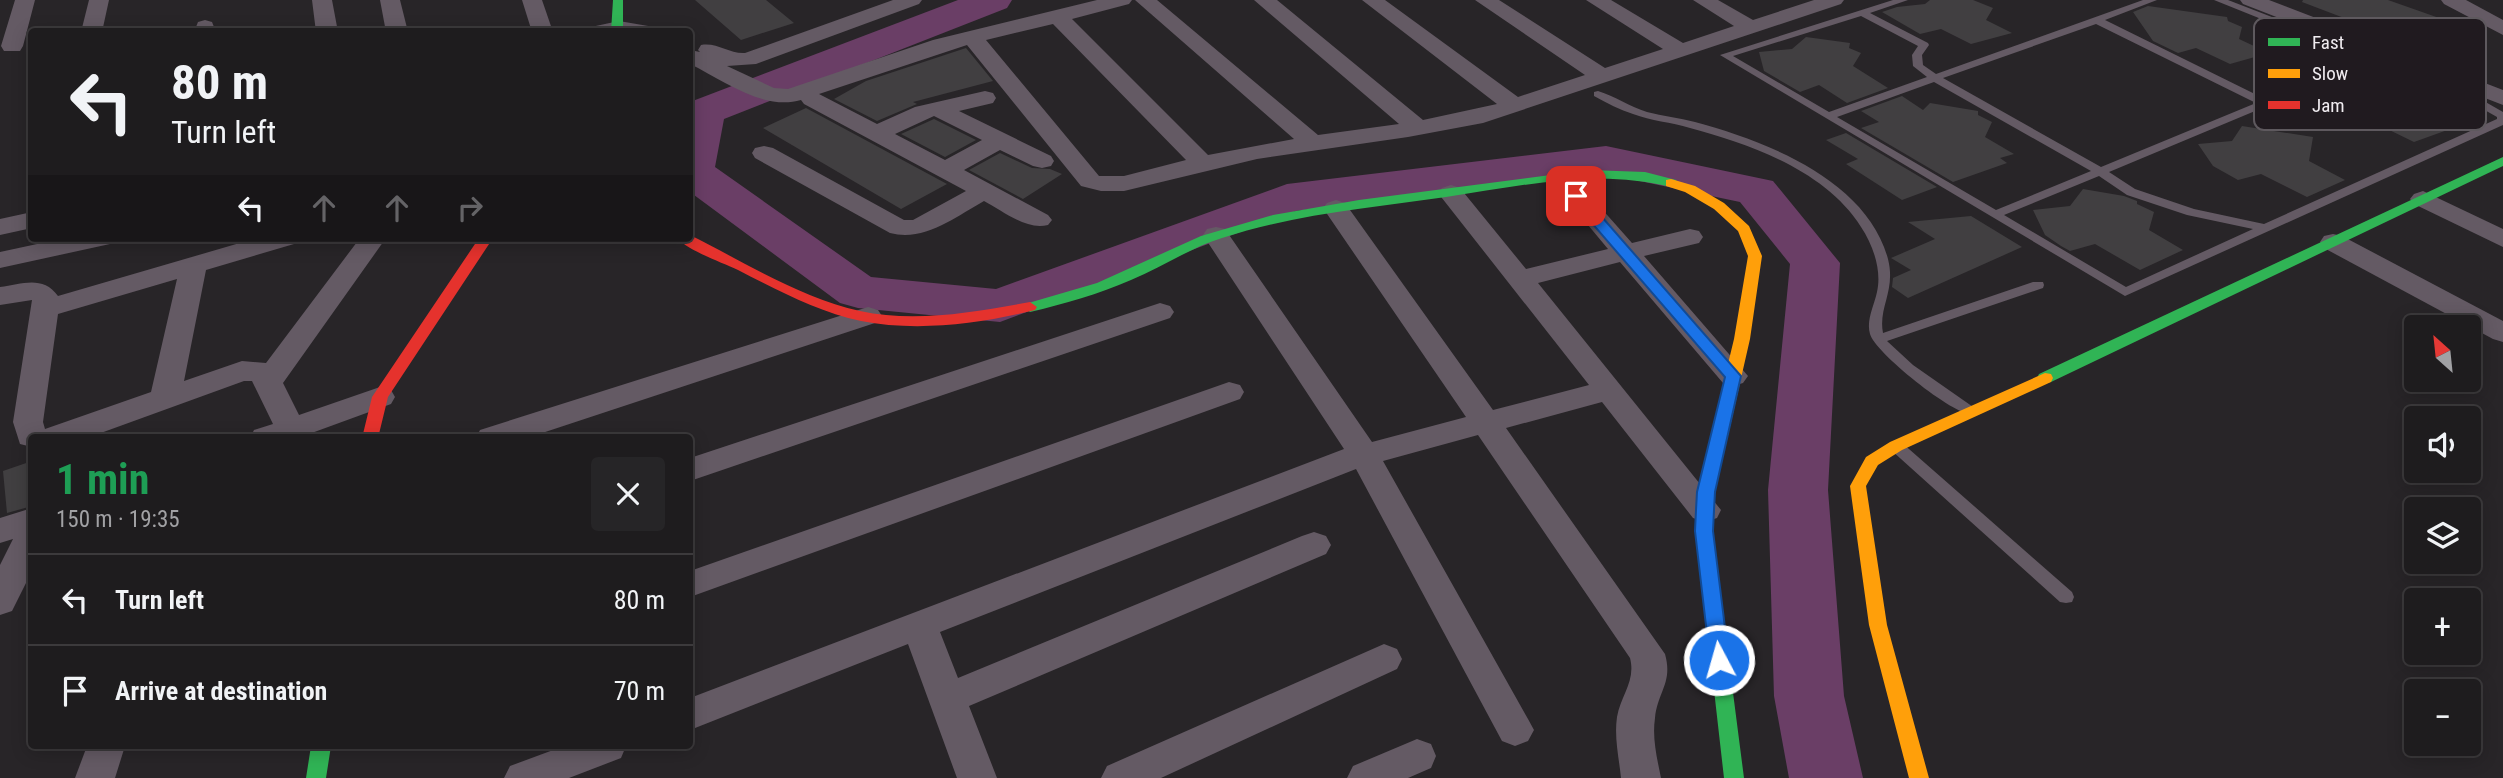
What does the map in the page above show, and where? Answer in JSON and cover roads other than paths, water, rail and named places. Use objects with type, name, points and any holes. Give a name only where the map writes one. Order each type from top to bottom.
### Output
[{"type":"street","points":[[12,46],[25,0]]},
{"type":"street","points":[[92,28],[99,0]]},
{"type":"street","points":[[322,0],[326,28]]},
{"type":"street","points":[[390,0],[396,28]]},
{"type":"street","points":[[532,0],[542,28]]},
{"type":"street","points":[[612,28],[618,0]]},
{"type":"street","points":[[693,43],[721,57],[739,61],[912,0]]},
{"type":"street","points":[[693,57],[771,95],[781,97],[899,57],[1122,0]]},
{"type":"street","points":[[1145,0],[1312,142]]},
{"type":"street","points":[[1264,0],[1418,128]]},
{"type":"street","points":[[1372,0],[1515,106]]},
{"type":"street","points":[[1485,0],[1599,85]]},
{"type":"street","points":[[1596,0],[1680,50]]},
{"type":"street","points":[[1703,0],[1751,27]]},
{"type":"street","points":[[2250,0],[2283,3],[2312,18]]},
{"type":"street","points":[[2451,0],[2483,18]]},
{"type":"street","points":[[972,37],[1090,181],[1116,186],[1203,163],[1312,142],[1461,121],[1565,91],[1599,85],[1680,50],[1817,2]]},
{"type":"street","points":[[1057,16],[1203,163]]},
{"type":"street","points":[[2486,20],[2503,29]]},
{"type":"street","points":[[899,57],[898,62],[812,99],[1039,220]]},
{"type":"street","points":[[2486,92],[2503,98]]},
{"type":"street","points":[[877,133],[923,112],[985,98]]},
{"type":"street","points":[[937,109],[1042,161]]},
{"type":"street","points":[[946,170],[1000,140]]},
{"type":"street","points":[[764,153],[898,228],[918,227],[984,191]]},
{"type":"street","points":[[1919,778],[1878,625],[1858,486],[1872,461],[1896,446],[2503,161]]},
{"type":"street","points":[[693,242],[841,311],[885,319],[929,319],[998,313],[1060,301],[1124,278],[1216,235],[1259,223],[1336,208],[1560,177],[1611,174],[1652,176],[1690,190],[1719,206],[1744,229],[1755,256],[1733,376],[1706,492],[1704,531],[1734,778]]},
{"type":"street","points":[[1560,177],[1733,376]]},
{"type":"street","points":[[1451,192],[1705,510]]},
{"type":"street","points":[[2423,199],[2503,239]]},
{"type":"street","points":[[1336,208],[1647,654],[1653,671],[1637,710],[1635,734],[1641,778]]},
{"type":"street","points":[[0,227],[28,221]]},
{"type":"street","points":[[1216,235],[1364,455],[1515,730]]},
{"type":"street","points":[[1520,279],[1690,237]]},
{"type":"street","points":[[0,260],[48,245],[71,242]]},
{"type":"street","points":[[44,309],[271,242]]},
{"type":"street","points":[[268,382],[370,242]]},
{"type":"street","points":[[371,434],[380,397],[483,242]]},
{"type":"street","points":[[2333,242],[2503,333]]},
{"type":"street","points":[[165,399],[193,265]]},
{"type":"street","points":[[0,296],[38,290],[46,298],[28,422],[30,434]]},
{"type":"street","points":[[693,469],[1160,312]]},
{"type":"street","points":[[503,434],[868,316]]},
{"type":"street","points":[[65,434],[242,371],[262,372],[268,382],[278,433],[380,397]]},
{"type":"street","points":[[693,713],[1293,480],[1364,455],[1609,390]]},
{"type":"street","points":[[693,583],[1229,391]]},
{"type":"street","points":[[0,531],[28,521]]},
{"type":"street","points":[[0,601],[28,542]]},
{"type":"street","points":[[947,699],[1314,545]]},
{"type":"street","points":[[919,625],[977,778]]},
{"type":"street","points":[[1121,778],[1384,659]]},
{"type":"street","points":[[95,778],[105,749]]},
{"type":"street","points":[[524,778],[599,749]]},
{"type":"street","points":[[1367,778],[1417,756]]},
{"type":"lane","points":[[1903,0],[1725,55],[2124,292],[2482,130]]},
{"type":"lane","points":[[1829,116],[2152,0]]},
{"type":"lane","points":[[2218,0],[2264,18]]},
{"type":"lane","points":[[1862,13],[1924,46],[1917,55],[1918,66],[1935,78],[2131,192],[2190,212],[2265,228]]},
{"type":"lane","points":[[2096,20],[2254,98]]},
{"type":"lane","points":[[1599,85],[1639,113],[1758,145],[1794,163],[1826,184],[1863,220],[1881,255],[1884,288],[1874,323],[1879,340],[1897,358],[1970,412]]},
{"type":"lane","points":[[2486,106],[2503,116],[2502,121],[2486,128]]},
{"type":"lane","points":[[1995,215],[2254,108]]},
{"type":"lane","points":[[1879,340],[2038,285]]},
{"type":"lane","points":[[1896,446],[2066,597]]},
{"type":"waterway","points":[[693,162],[704,112],[993,0]]},
{"type":"waterway","points":[[693,172],[858,292],[1000,306],[1287,198],[1606,160],[1756,191],[1815,263],[1798,490],[1809,696],[1826,778]]}]
